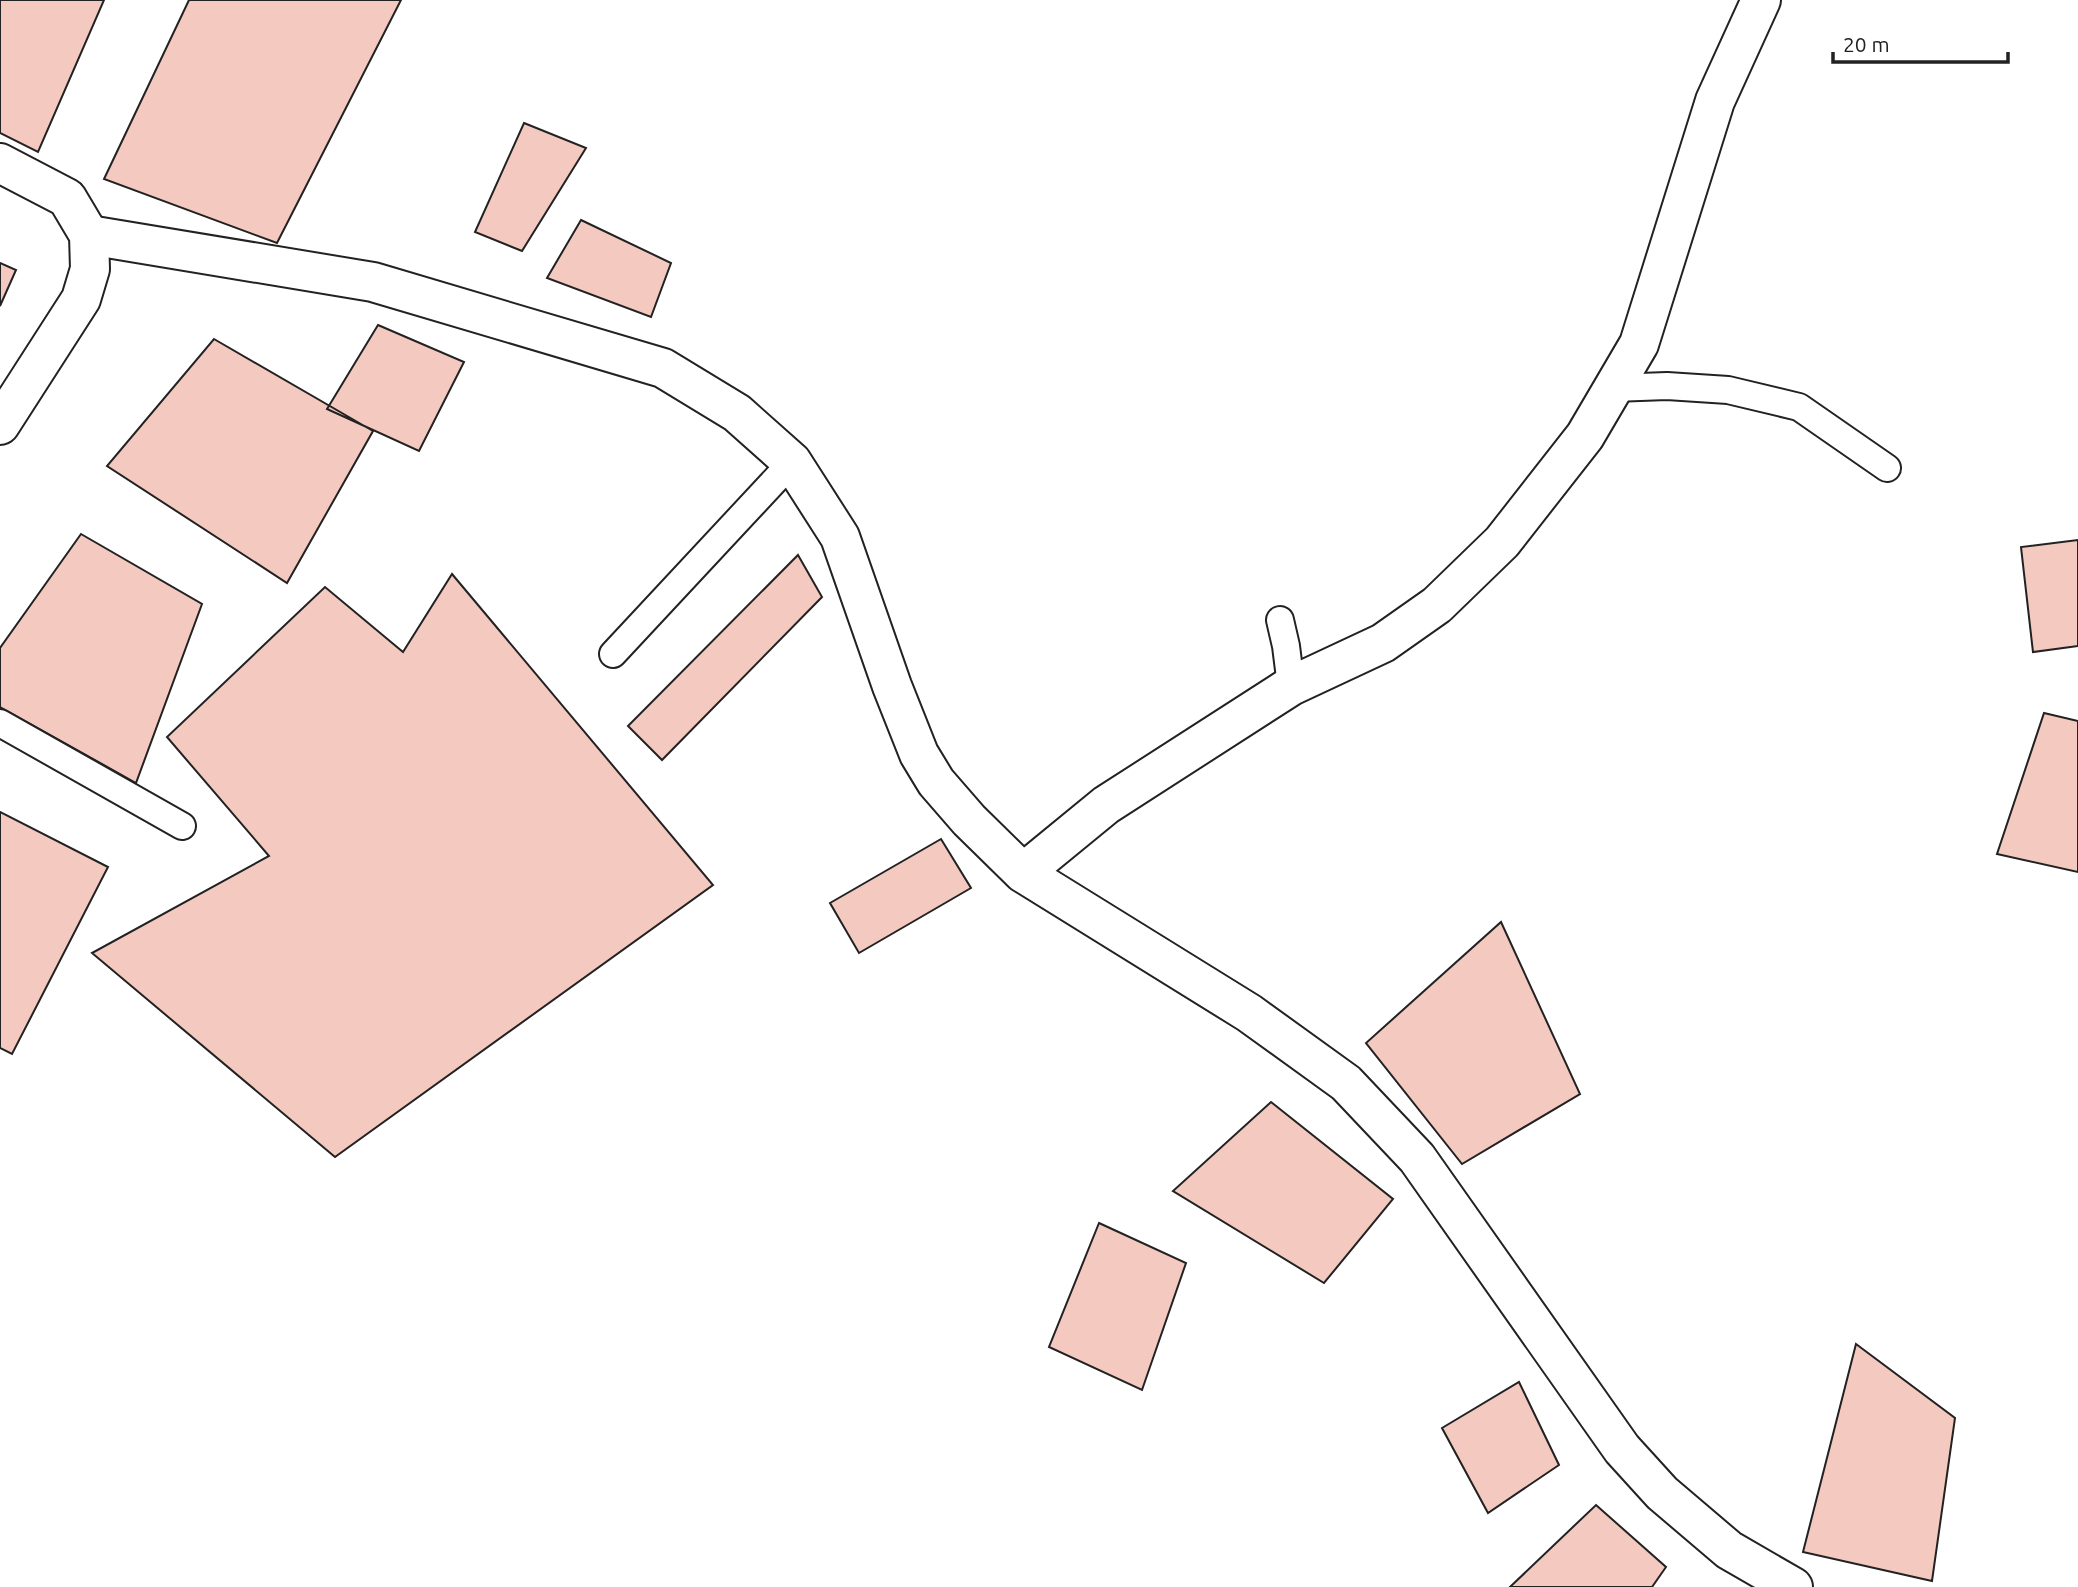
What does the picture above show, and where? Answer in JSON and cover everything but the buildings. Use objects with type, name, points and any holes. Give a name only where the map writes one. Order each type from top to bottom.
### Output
[{"type":"street","points":[[1023,873],[1106,805],[1291,686],[1382,643],[1437,605],[1502,542],[1585,436],[1639,344],[1715,101],[1760,0]]},
{"type":"street","points":[[0,163],[67,198],[89,235],[90,269],[81,299],[0,425]]},
{"type":"street","points":[[89,235],[373,282],[663,369],[737,413],[792,462],[840,537],[892,686],[919,754],[936,782],[969,820],[1023,873],[1249,1013],[1346,1083],[1417,1158],[1622,1449],[1662,1493],[1729,1550],[1793,1587]]},
{"type":"lane","points":[[1612,388],[1667,386],[1728,390],[1798,407],[1887,468]]},
{"type":"lane","points":[[613,654],[792,462]]},
{"type":"lane","points":[[1280,620],[1291,686]]},
{"type":"lane","points":[[0,723],[182,826]]}]
